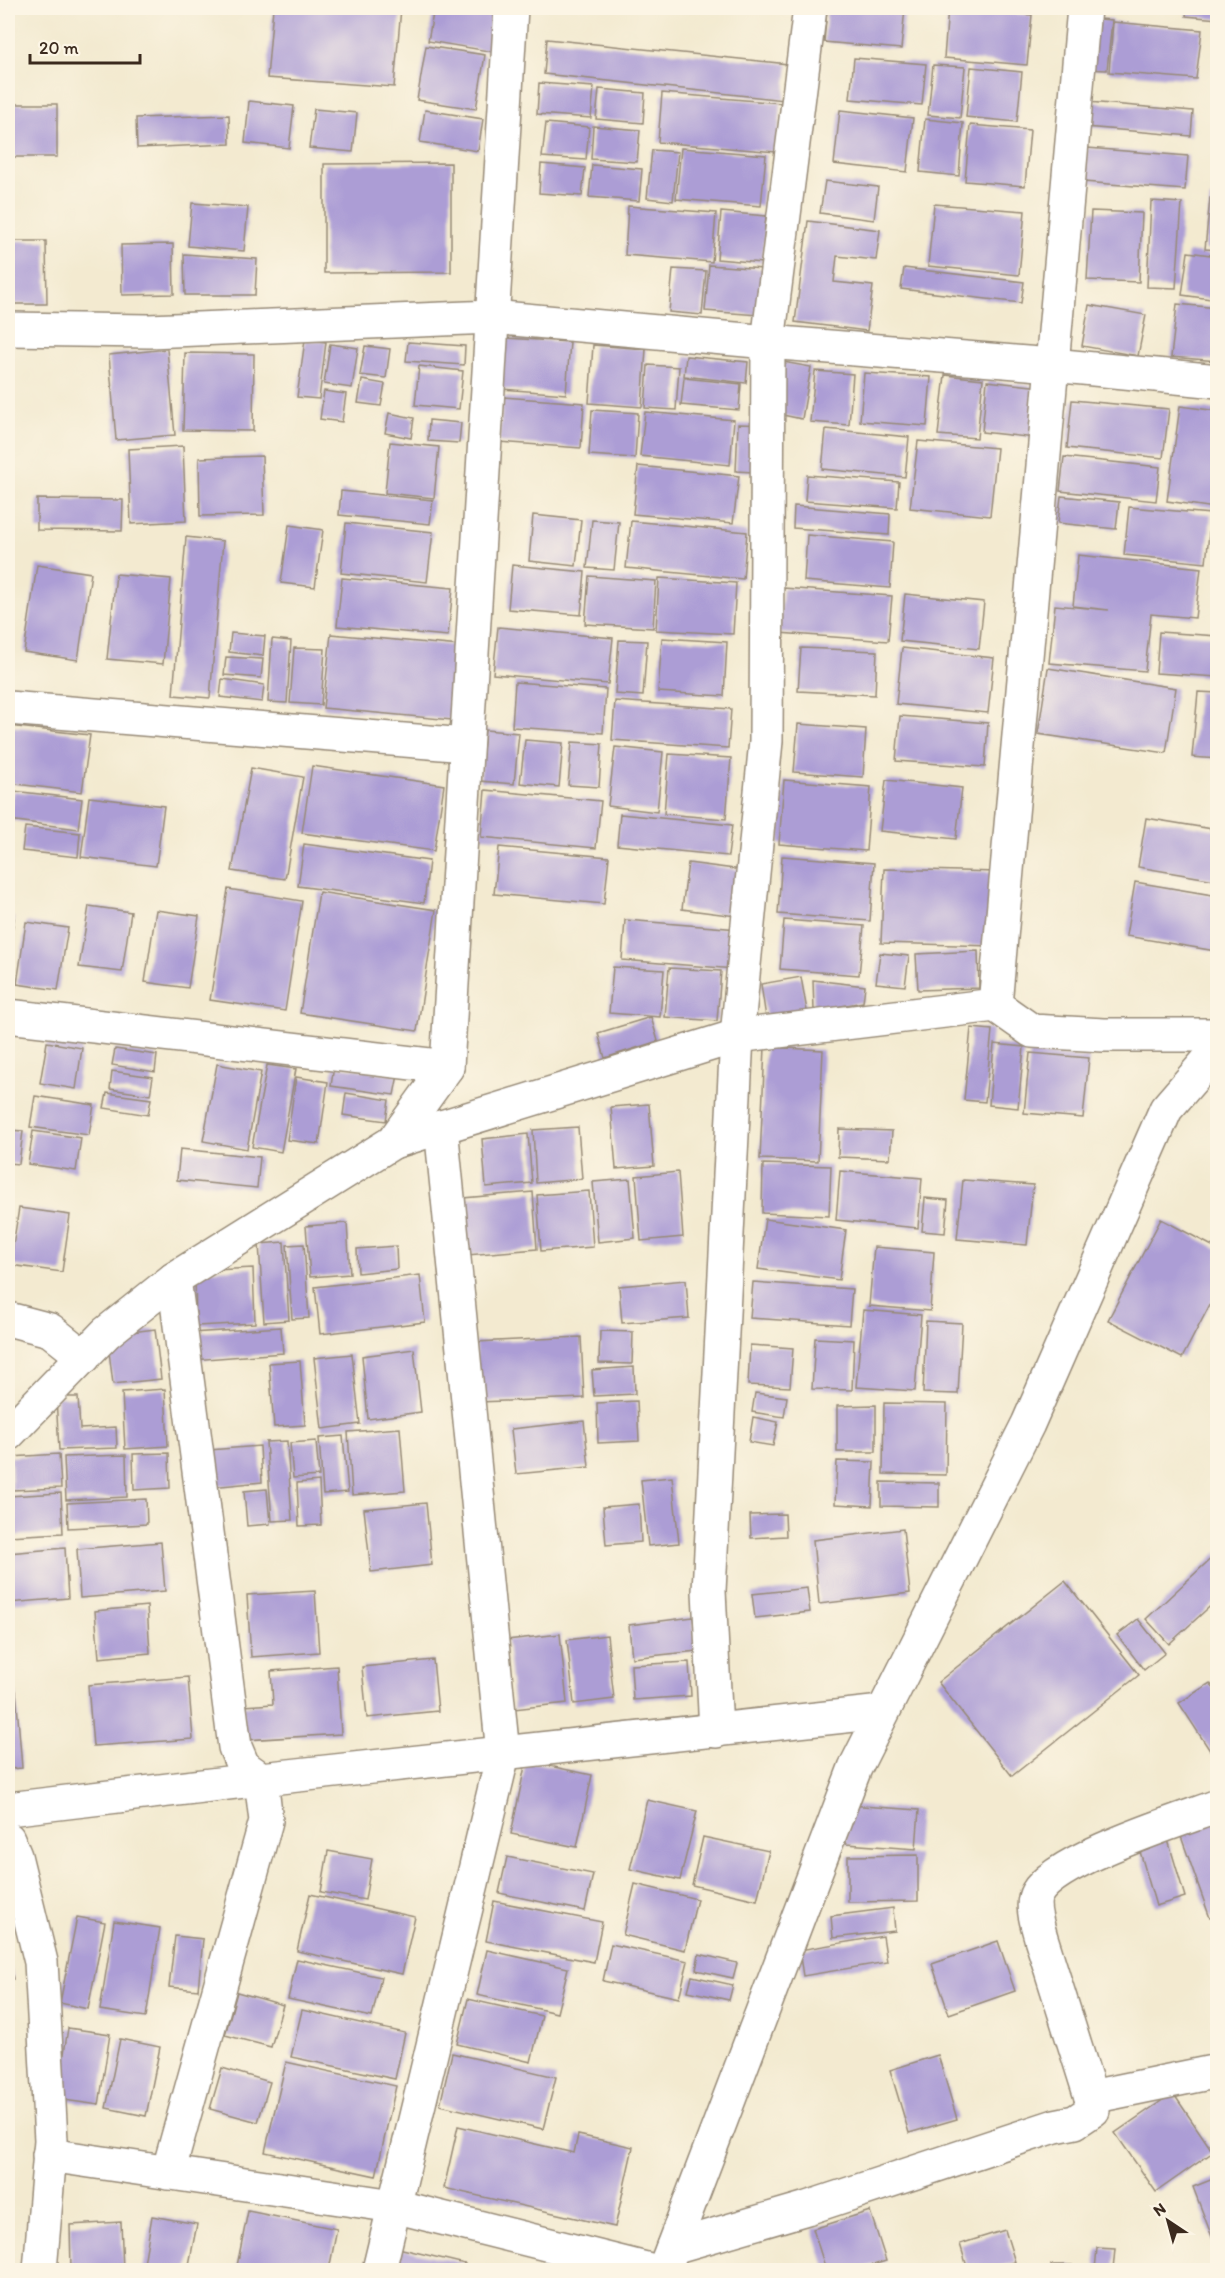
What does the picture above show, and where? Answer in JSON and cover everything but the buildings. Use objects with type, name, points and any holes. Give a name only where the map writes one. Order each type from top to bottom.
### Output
[{"type":"street","points":[[393,1142],[447,1067],[511,8]]},
{"type":"street","points":[[716,1731],[709,1591],[737,1036],[766,741],[768,342],[810,8]]},
{"type":"street","points":[[995,1005],[1084,8]]},
{"type":"street","points":[[8,329],[148,330],[492,317],[1218,381]]},
{"type":"street","points":[[8,708],[466,745]]},
{"type":"street","points":[[8,1434],[106,1333],[174,1279],[393,1142],[737,1036],[995,1005],[1032,1031],[1104,1035],[1218,1035]]},
{"type":"street","points":[[8,1016],[447,1067]]},
{"type":"street","points":[[668,2259],[855,1768],[1028,1424],[1166,1109],[1218,1049]]},
{"type":"street","points":[[379,2271],[503,1754],[441,1127]]},
{"type":"street","points":[[168,2173],[266,1821],[261,1779],[243,1766],[235,1747],[174,1279]]},
{"type":"street","points":[[8,1319],[50,1330],[84,1357]]},
{"type":"street","points":[[8,1809],[261,1779],[882,1712]]},
{"type":"street","points":[[668,2259],[807,2208],[1055,2126],[1075,2122],[1093,2109],[1041,1938],[1035,1912],[1036,1894],[1050,1877],[1084,1857],[1218,1806]]},
{"type":"street","points":[[8,1839],[15,1856],[41,1962],[51,2140],[40,2271]]},
{"type":"street","points":[[1091,2097],[1218,2071]]},
{"type":"street","points":[[49,2155],[394,2206],[650,2271]]}]
